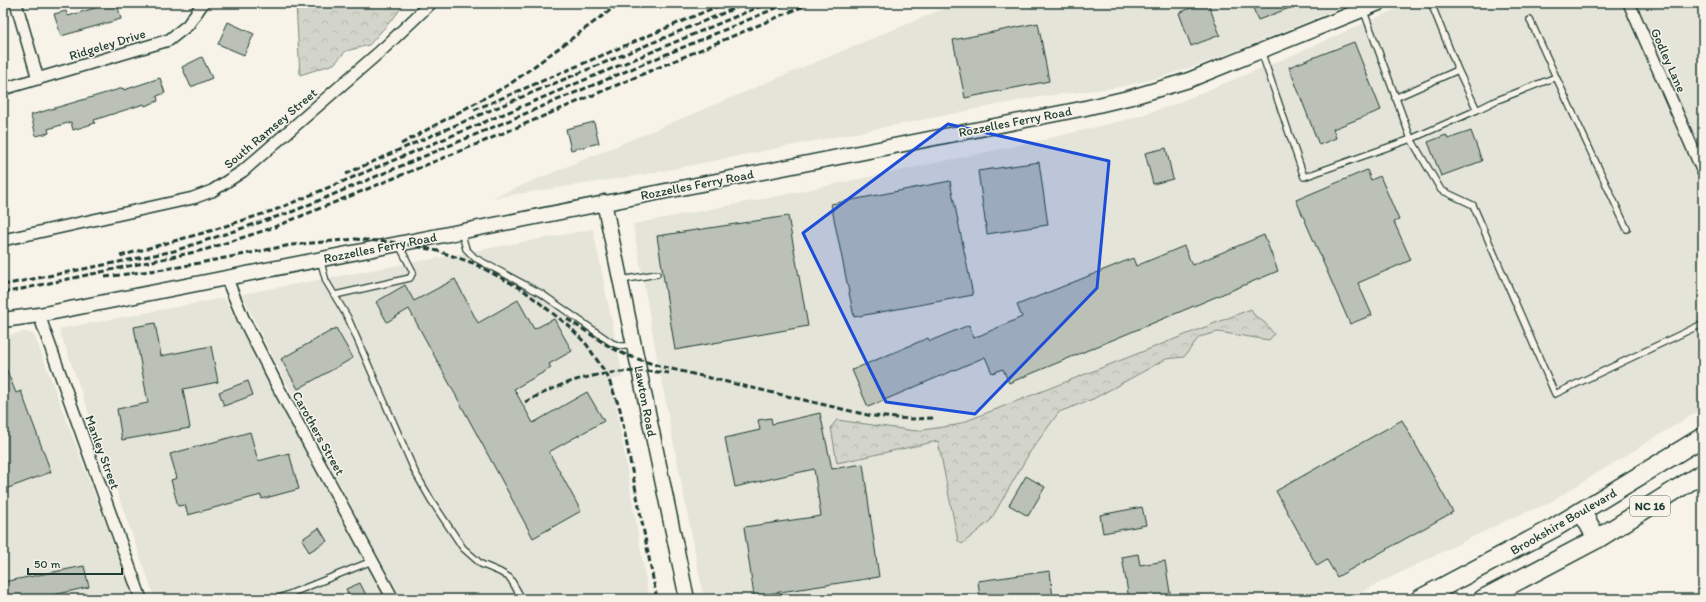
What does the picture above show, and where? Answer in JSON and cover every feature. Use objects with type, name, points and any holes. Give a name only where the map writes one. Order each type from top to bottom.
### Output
[{"type":"highway","name":"Brookshire Boulevard","points":[[1420,599],[1582,512],[1703,437]]},
{"type":"highway","name":"NC 16","points":[[1483,599],[1596,539],[1703,473]]},
{"type":"highway","points":[[1582,512],[1596,539]]},
{"type":"street","points":[[16,3],[38,79]]},
{"type":"street","name":"Ridgeley Drive","points":[[3,89],[169,40],[188,25],[203,3]]},
{"type":"street","name":"South Ramsey Street","points":[[3,240],[193,198],[212,191],[243,172],[270,149],[384,48],[431,3]]},
{"type":"street","name":"Godley Lane","points":[[1628,3],[1703,172]]},
{"type":"street","name":"Rozzelles Ferry Road","points":[[3,320],[39,315],[604,202],[1081,109],[1132,97],[1189,80],[1372,5]]},
{"type":"street","name":"Lawton Road","points":[[604,202],[687,599]]},
{"type":"street","name":"Carothers Street","points":[[226,277],[243,318],[278,387],[393,599]]},
{"type":"street","name":"Manley Street","points":[[39,315],[141,599]]},
{"type":"lane","points":[[1431,3],[1476,110]]},
{"type":"lane","points":[[1372,5],[1395,98],[1411,139],[1441,190],[1473,205],[1555,394],[1698,326]]},
{"type":"lane","points":[[1530,20],[1627,229]]},
{"type":"lane","points":[[1261,50],[1304,177],[1411,139],[1495,101],[1556,77]]},
{"type":"lane","points":[[1395,98],[1458,70]]},
{"type":"lane","points":[[461,231],[466,249],[475,258],[542,294],[612,342],[621,346],[635,346]]},
{"type":"lane","points":[[335,295],[410,278],[413,272],[398,243]]},
{"type":"lane","points":[[320,259],[326,281],[348,318],[415,472],[431,500],[463,548],[481,564],[510,578],[522,599]]},
{"type":"lane","points":[[621,280],[657,274]]},
{"type":"lane","points":[[277,599],[372,561]]},
{"type":"highlighted area","points":[[948,124],[1109,161],[1097,288],[975,414],[886,402],[803,233]]},
{"type":"shaded area","points":[[957,3],[1353,3],[1213,60],[1162,77],[1120,87],[1038,97],[647,174],[492,198]]},
{"type":"shaded area","points":[[1410,3],[1703,3],[1703,408],[1547,504],[1509,519],[1347,599],[704,599],[657,358],[633,224],[788,194],[1034,142],[1133,118],[1172,105],[1288,57]]},
{"type":"shaded area","points":[[593,229],[623,377],[612,380],[649,599],[402,599],[379,559],[270,352],[242,294]]},
{"type":"shaded area","points":[[224,298],[387,599],[155,599],[59,329]]},
{"type":"shaded area","points":[[25,332],[31,333],[35,337],[134,599],[3,599],[3,336]]},
{"type":"green space","points":[[296,3],[404,3],[396,15],[369,45],[346,51],[334,64],[300,75]]},
{"type":"green space","points":[[1251,309],[1254,315],[1265,323],[1274,334],[1269,340],[1218,332],[1199,337],[1184,357],[1166,359],[1093,399],[1059,412],[1030,452],[990,521],[962,544],[958,541],[938,441],[837,463],[831,427],[837,420],[916,431],[956,425]]},
{"type":"building","points":[[94,3],[117,3],[121,19],[61,36],[54,14],[66,11],[68,16],[95,8]]},
{"type":"building","points":[[1202,3],[1208,3],[1220,35],[1191,46],[1179,13]]},
{"type":"building","points":[[1251,3],[1300,3],[1300,4],[1258,20]]},
{"type":"building","points":[[228,22],[254,34],[244,55],[218,44]]},
{"type":"building","points":[[1038,23],[1049,81],[965,98],[953,40]]},
{"type":"building","points":[[1354,42],[1381,110],[1333,129],[1336,138],[1319,145],[1289,67]]},
{"type":"building","points":[[202,57],[212,78],[191,87],[182,67]]},
{"type":"building","points":[[160,78],[165,93],[157,96],[158,101],[94,120],[95,123],[73,130],[71,122],[48,129],[49,133],[36,136],[31,115],[123,88],[124,90]]},
{"type":"building","points":[[594,122],[599,143],[571,150],[566,129]]},
{"type":"building","points":[[1471,131],[1482,161],[1441,176],[1428,142],[1446,135],[1448,139]]},
{"type":"building","points":[[1166,148],[1173,179],[1153,184],[1145,153]]},
{"type":"building","points":[[1039,162],[1048,225],[987,234],[978,171]]},
{"type":"building","points":[[1367,170],[1371,180],[1380,176],[1399,220],[1394,222],[1411,260],[1358,283],[1372,315],[1350,324],[1296,200]]},
{"type":"building","points":[[950,181],[973,295],[854,317],[831,204]]},
{"type":"building","points":[[788,216],[808,326],[675,350],[657,236]]},
{"type":"building","points":[[1264,235],[1278,271],[1009,383],[1003,369],[992,373],[985,357],[868,407],[852,370],[928,338],[930,341],[969,325],[974,338],[1022,317],[1017,305],[1133,258],[1136,266],[1184,246],[1192,265]]},
{"type":"building","points":[[455,279],[478,323],[518,300],[534,329],[554,319],[572,351],[549,364],[551,368],[514,389],[533,423],[587,392],[604,421],[549,452],[581,511],[533,538],[409,309],[387,322],[376,302],[405,285],[414,301]]},
{"type":"building","points":[[155,323],[161,356],[211,346],[218,382],[183,389],[190,428],[122,440],[117,409],[148,403],[134,327]]},
{"type":"building","points":[[336,328],[353,358],[298,389],[281,359]]},
{"type":"building","points":[[3,361],[16,393],[21,391],[51,472],[3,490]]},
{"type":"building","points":[[248,381],[253,395],[224,406],[219,392]]},
{"type":"building","points":[[820,413],[832,469],[863,464],[879,577],[754,596],[744,527],[821,516],[814,469],[735,487],[725,438],[760,430],[758,420],[771,418],[772,424]]},
{"type":"building","points":[[1402,420],[1453,512],[1337,577],[1327,560],[1317,566],[1276,491]]},
{"type":"building","points":[[250,432],[258,461],[289,453],[299,489],[262,499],[261,495],[188,515],[185,505],[178,506],[171,480],[177,478],[170,454]]},
{"type":"building","points":[[1026,476],[1045,487],[1028,516],[1009,505]]},
{"type":"building","points":[[1142,507],[1146,525],[1103,533],[1100,515]]},
{"type":"building","points":[[319,528],[327,541],[309,552],[302,539]]},
{"type":"building","points":[[1138,554],[1140,565],[1165,561],[1171,599],[1129,599],[1122,557]]},
{"type":"building","points":[[84,566],[89,587],[53,595],[54,599],[3,599],[3,582]]},
{"type":"building","points":[[1050,571],[1053,599],[980,599],[978,581]]},
{"type":"building","points":[[360,583],[368,599],[351,599],[346,589]]},
{"type":"railway","points":[[401,144],[510,84],[620,3]]},
{"type":"railway","points":[[474,110],[725,3]]},
{"type":"railway","points":[[346,174],[496,108],[747,3]]},
{"type":"railway","points":[[120,256],[210,231],[275,210],[768,3]]},
{"type":"railway","points":[[3,285],[174,251],[294,211],[788,3]]},
{"type":"railway","points":[[3,293],[204,250],[272,228],[487,140],[811,3]]},
{"type":"railway","points":[[105,277],[179,267],[291,245],[355,239],[401,243],[438,251],[473,263],[522,289],[570,327],[587,345],[607,375],[620,409],[657,599]]},
{"type":"railway","points":[[567,319],[610,347],[626,355],[659,366],[872,416],[911,419],[934,418]]},
{"type":"railway","points":[[525,402],[563,384],[587,377],[634,371],[669,373]]}]
